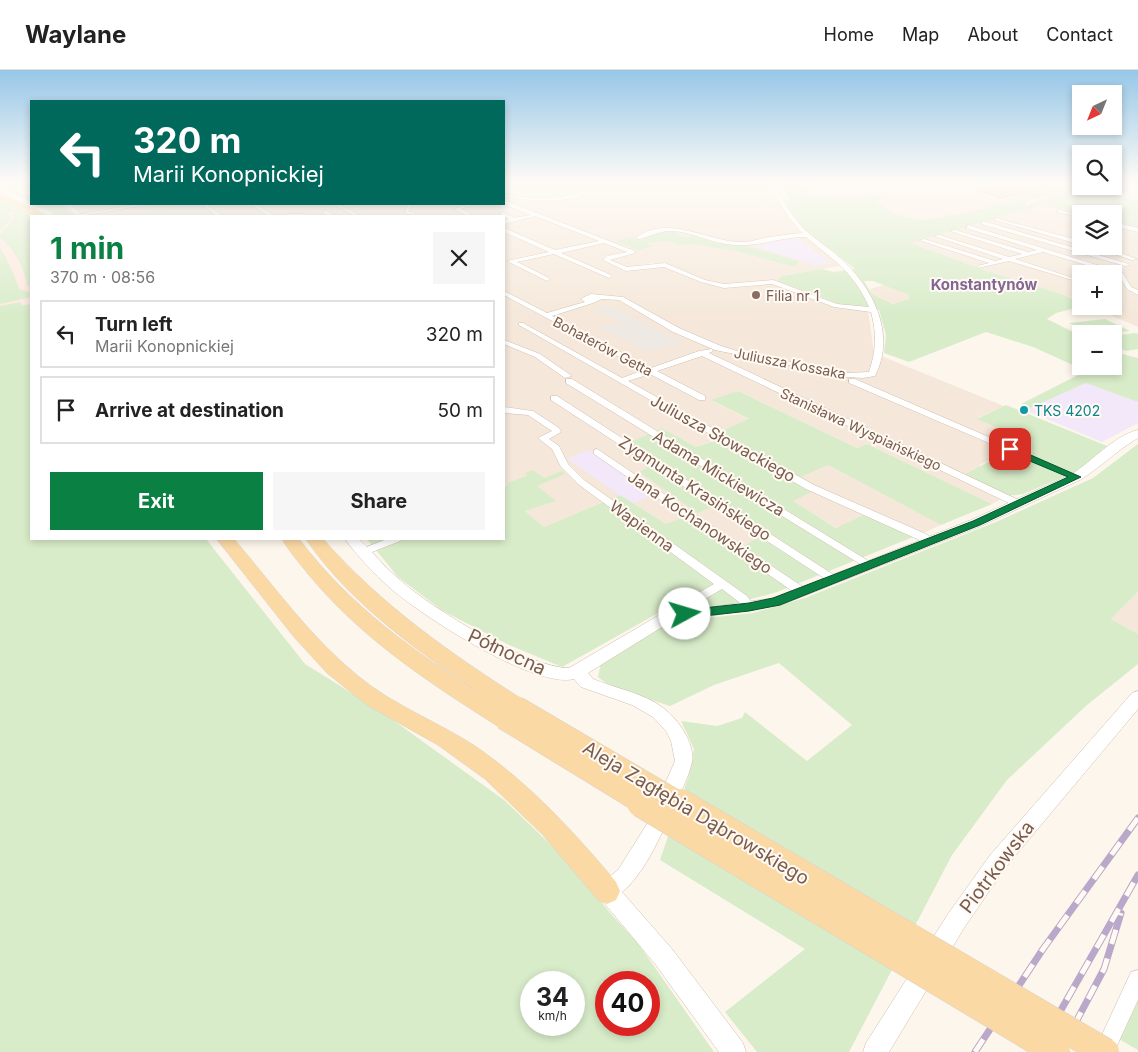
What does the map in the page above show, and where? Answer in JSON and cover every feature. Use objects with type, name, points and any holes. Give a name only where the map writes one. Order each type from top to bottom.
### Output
[{"type":"main road","points":[[226,540],[316,649],[336,669],[383,706],[444,738],[495,773],[551,825],[607,892]]},
{"type":"main road","name":"Aleja Zagłębia Dąbrowskiego","points":[[291,540],[312,568],[368,625],[432,672],[510,713],[1104,1052]]},
{"type":"main road","name":"Aleja Zagłębia Dąbrowskiego","points":[[315,540],[329,558],[392,620],[510,713],[720,851],[1056,1052]]},
{"type":"street","points":[[568,227],[633,252],[609,257],[606,260],[626,269],[665,265],[703,281],[724,286],[770,282],[836,306],[874,310]]},
{"type":"street","points":[[799,227],[848,270],[862,287],[874,310]]},
{"type":"street","points":[[968,227],[1121,274],[1129,288],[1138,293]]},
{"type":"street","points":[[996,227],[1128,265]]},
{"type":"street","points":[[1025,227],[1072,240]]},
{"type":"street","points":[[1126,227],[1138,230]]},
{"type":"street","points":[[1122,230],[1131,228]]},
{"type":"street","points":[[640,238],[642,235],[659,231],[679,229],[690,230],[725,242],[744,244],[776,237],[807,235]]},
{"type":"street","points":[[505,230],[609,276]]},
{"type":"street","points":[[953,231],[1028,254]]},
{"type":"street","points":[[937,236],[1072,279]]},
{"type":"street","points":[[922,240],[995,262]]},
{"type":"street","points":[[511,262],[605,241]]},
{"type":"street","points":[[980,266],[1072,244]]},
{"type":"street","points":[[1121,255],[1134,259]]},
{"type":"street","points":[[505,259],[547,279]]},
{"type":"street","name":"Bohaterów Getta","points":[[505,294],[702,398]]},
{"type":"street","name":"Juliusza Kossaka","points":[[545,316],[594,299],[621,298],[676,330],[718,348],[780,362],[863,376],[873,373],[881,341],[874,310]]},
{"type":"street","name":"Juliusza Słowackiego","points":[[521,324],[810,487],[930,541]]},
{"type":"street","name":"Adama Mickiewicza","points":[[505,342],[535,352],[552,362],[569,378],[869,565]]},
{"type":"street","name":"Juliusza Kossaka","points":[[620,380],[718,348]]},
{"type":"street","name":"Stanisława Wyspiańskiego","points":[[702,353],[1019,504]]},
{"type":"street","points":[[852,381],[1076,477]]},
{"type":"street","name":"Zygmunta Krasińskiego","points":[[554,398],[834,579]]},
{"type":"street","name":"Wapienna","points":[[505,410],[530,413],[556,430],[557,432],[543,438],[556,448],[564,465],[581,482],[743,599],[749,607]]},
{"type":"street","points":[[734,1052],[664,957],[607,892],[625,877],[654,829],[684,761],[680,742],[673,727],[659,712],[637,700],[608,692],[587,683],[577,672],[666,618],[776,602],[1019,504],[1076,477],[1089,469],[1113,448],[1138,433]]},
{"type":"street","name":"Jana Kochanowskiego","points":[[597,452],[802,592]]},
{"type":"street","name":"Północna","points":[[353,540],[395,584],[413,599],[473,637],[529,665],[548,672],[569,674],[577,672]]},
{"type":"street","points":[[363,552],[393,540]]},
{"type":"street","points":[[685,614],[688,604],[722,584]]},
{"type":"street","name":"Piotrkowska","points":[[876,1052],[956,922],[998,861],[1138,697]]},
{"type":"street","points":[[1104,1052],[1138,979]]},
{"type":"shaded area","points":[[0,227],[30,227],[30,304],[22,305],[20,302],[0,306]]},
{"type":"shaded area","points":[[505,227],[565,227],[629,251],[606,256],[604,260],[626,270],[663,265],[700,282],[729,288],[773,283],[842,309],[868,310],[874,353],[1004,406],[978,418],[1021,437],[1007,446],[997,457],[979,465],[1007,496],[992,504],[867,444],[857,448],[738,391],[712,401],[750,420],[720,431],[727,436],[696,447],[662,428],[649,468],[639,472],[670,492],[714,506],[763,535],[740,547],[666,524],[620,495],[544,527],[525,511],[555,501],[505,507]]},
{"type":"shaded area","points":[[572,227],[797,227],[827,252],[840,266],[782,276],[777,281],[728,285],[703,280],[666,264],[651,263],[625,268],[608,259],[635,252]]},
{"type":"shaded area","points":[[966,227],[1072,227],[1072,255],[1122,255],[1122,227],[1138,229],[1138,327],[1111,315],[1122,315],[1122,265],[1072,265],[1072,299],[909,243]]},
{"type":"shaded area","points":[[798,238],[832,264],[814,265],[753,246],[776,240]]},
{"type":"shaded area","points":[[884,285],[909,295],[909,299],[894,304],[872,294],[870,289]]},
{"type":"shaded area","points":[[606,305],[683,342],[650,352],[600,328],[620,322],[594,309]]},
{"type":"shaded area","points":[[1086,383],[1138,402],[1138,423],[1102,442],[1025,410]]},
{"type":"shaded area","points":[[588,450],[654,494],[632,504],[568,459]]},
{"type":"shaded area","points":[[828,465],[941,525],[923,533],[872,511],[837,528],[792,501],[819,488],[800,477]]},
{"type":"shaded area","points":[[1138,592],[1138,634],[1111,619]]},
{"type":"green space","points":[[6,227],[30,227],[30,287],[15,254],[0,238],[0,234]]},
{"type":"green space","points":[[802,227],[966,227],[910,243],[1072,299],[1072,309],[1056,313],[1047,319],[1072,332],[1072,365],[1033,347],[986,332],[909,362],[884,353],[886,335],[879,310],[842,305],[777,281],[782,276],[822,269],[834,272],[855,269]],"holes":[[[864,281],[873,281],[909,295],[909,299],[893,304],[872,294]]]},
{"type":"green space","points":[[677,229],[685,230],[675,233],[686,237],[694,235],[714,242],[746,246],[798,261],[795,267],[737,251],[692,244],[680,245],[669,241],[646,243],[654,246],[638,250],[616,241],[632,237],[635,240],[644,240],[647,236]]},
{"type":"green space","points":[[0,248],[11,267],[19,289],[30,293],[30,297],[0,304]]},
{"type":"green space","points":[[20,302],[22,305],[30,304],[30,540],[207,540],[305,664],[379,710],[504,800],[569,862],[611,914],[637,942],[657,971],[595,971],[595,1036],[660,1036],[660,975],[714,1052],[0,1052],[0,306]]},
{"type":"green space","points":[[1105,319],[1118,325],[1073,325],[1069,323]]},
{"type":"green space","points":[[1122,327],[1130,331],[1122,332]]},
{"type":"green space","points":[[1138,334],[1138,349],[1126,351],[1122,349],[1122,335]]},
{"type":"green space","points":[[1122,354],[1138,358],[1138,402],[1086,383],[1028,409],[1021,404],[1078,375],[1122,375]]},
{"type":"green space","points":[[738,391],[857,448],[867,444],[992,504],[941,525],[828,465],[801,477],[820,488],[793,501],[836,528],[872,511],[923,533],[777,592],[737,603],[660,612],[562,667],[507,644],[443,611],[398,577],[368,540],[505,540],[505,487],[509,485],[507,483],[527,476],[525,473],[533,470],[544,478],[562,471],[565,474],[537,486],[556,501],[525,511],[544,527],[620,495],[666,524],[691,515],[741,547],[762,535],[714,506],[698,513],[639,472],[649,467],[617,448],[662,428],[696,447],[726,437],[719,432],[749,419],[711,400]]},
{"type":"green space","points":[[1006,405],[1107,446],[1076,472],[1023,494],[1007,496],[964,475],[997,457],[1007,446],[1020,437],[977,419]]},
{"type":"green space","points":[[1138,444],[1138,592],[1111,619],[1138,634],[1138,664],[1087,705],[1007,780],[952,855],[849,1052],[757,1052],[725,1012],[805,949],[660,860],[689,775],[694,749],[681,721],[717,726],[742,718],[745,712],[807,761],[852,725],[779,663],[714,685],[670,706],[611,687],[598,677],[601,663],[669,622],[753,613],[805,598],[996,522],[1093,478]]},
{"type":"green space","points":[[1138,998],[1138,1050],[1117,1038]]},
{"type":"railway","points":[[975,1052],[1043,949],[1138,818]]},
{"type":"railway","points":[[1037,1052],[1138,875]]},
{"type":"railway","points":[[1060,1052],[1104,969],[1121,913]]},
{"type":"place","name":"Filia nr 1","points":[[756,295]]},
{"type":"place","name":"TKS 4202","points":[[1024,410]]},
{"type":"district","name":"Konstantynów","points":[[984,284]]},
{"type":"route","points":[[685,614],[776,602],[976,523],[1076,477],[1010,449]]}]
